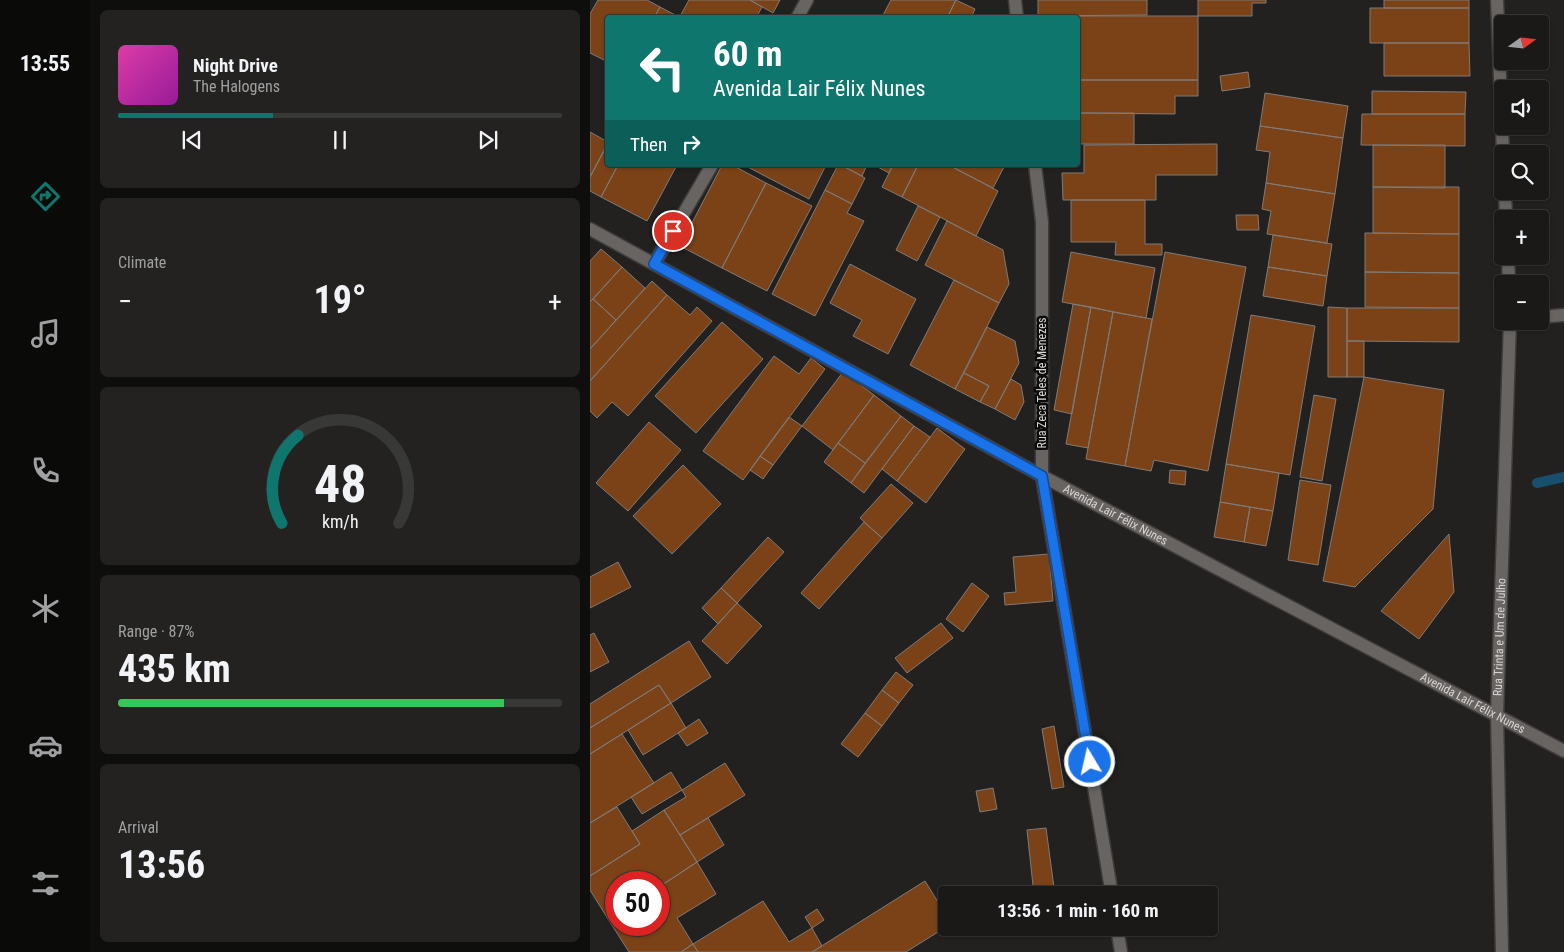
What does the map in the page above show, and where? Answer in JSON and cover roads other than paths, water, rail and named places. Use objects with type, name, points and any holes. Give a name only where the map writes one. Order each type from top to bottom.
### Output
[{"type":"street","points":[[799,15],[807,0]]},
{"type":"street","points":[[1015,0],[1017,15]]},
{"type":"street","points":[[1497,0],[1504,145]]},
{"type":"street","points":[[654,264],[711,167]]},
{"type":"street","name":"Rua Zeca Teles de Menezes","points":[[1035,167],[1042,222],[1042,476],[1110,886]]},
{"type":"street","name":"Avenida Lair Félix Nunes","points":[[590,229],[1042,476],[1564,750]]},
{"type":"street","points":[[1549,316],[1564,315]]},
{"type":"street","name":"Rua Trinta e Um de Julho","points":[[1502,952],[1497,715],[1510,330]]},
{"type":"street","points":[[1118,936],[1121,952]]},
{"type":"waterway","points":[[1537,483],[1564,477]]}]
